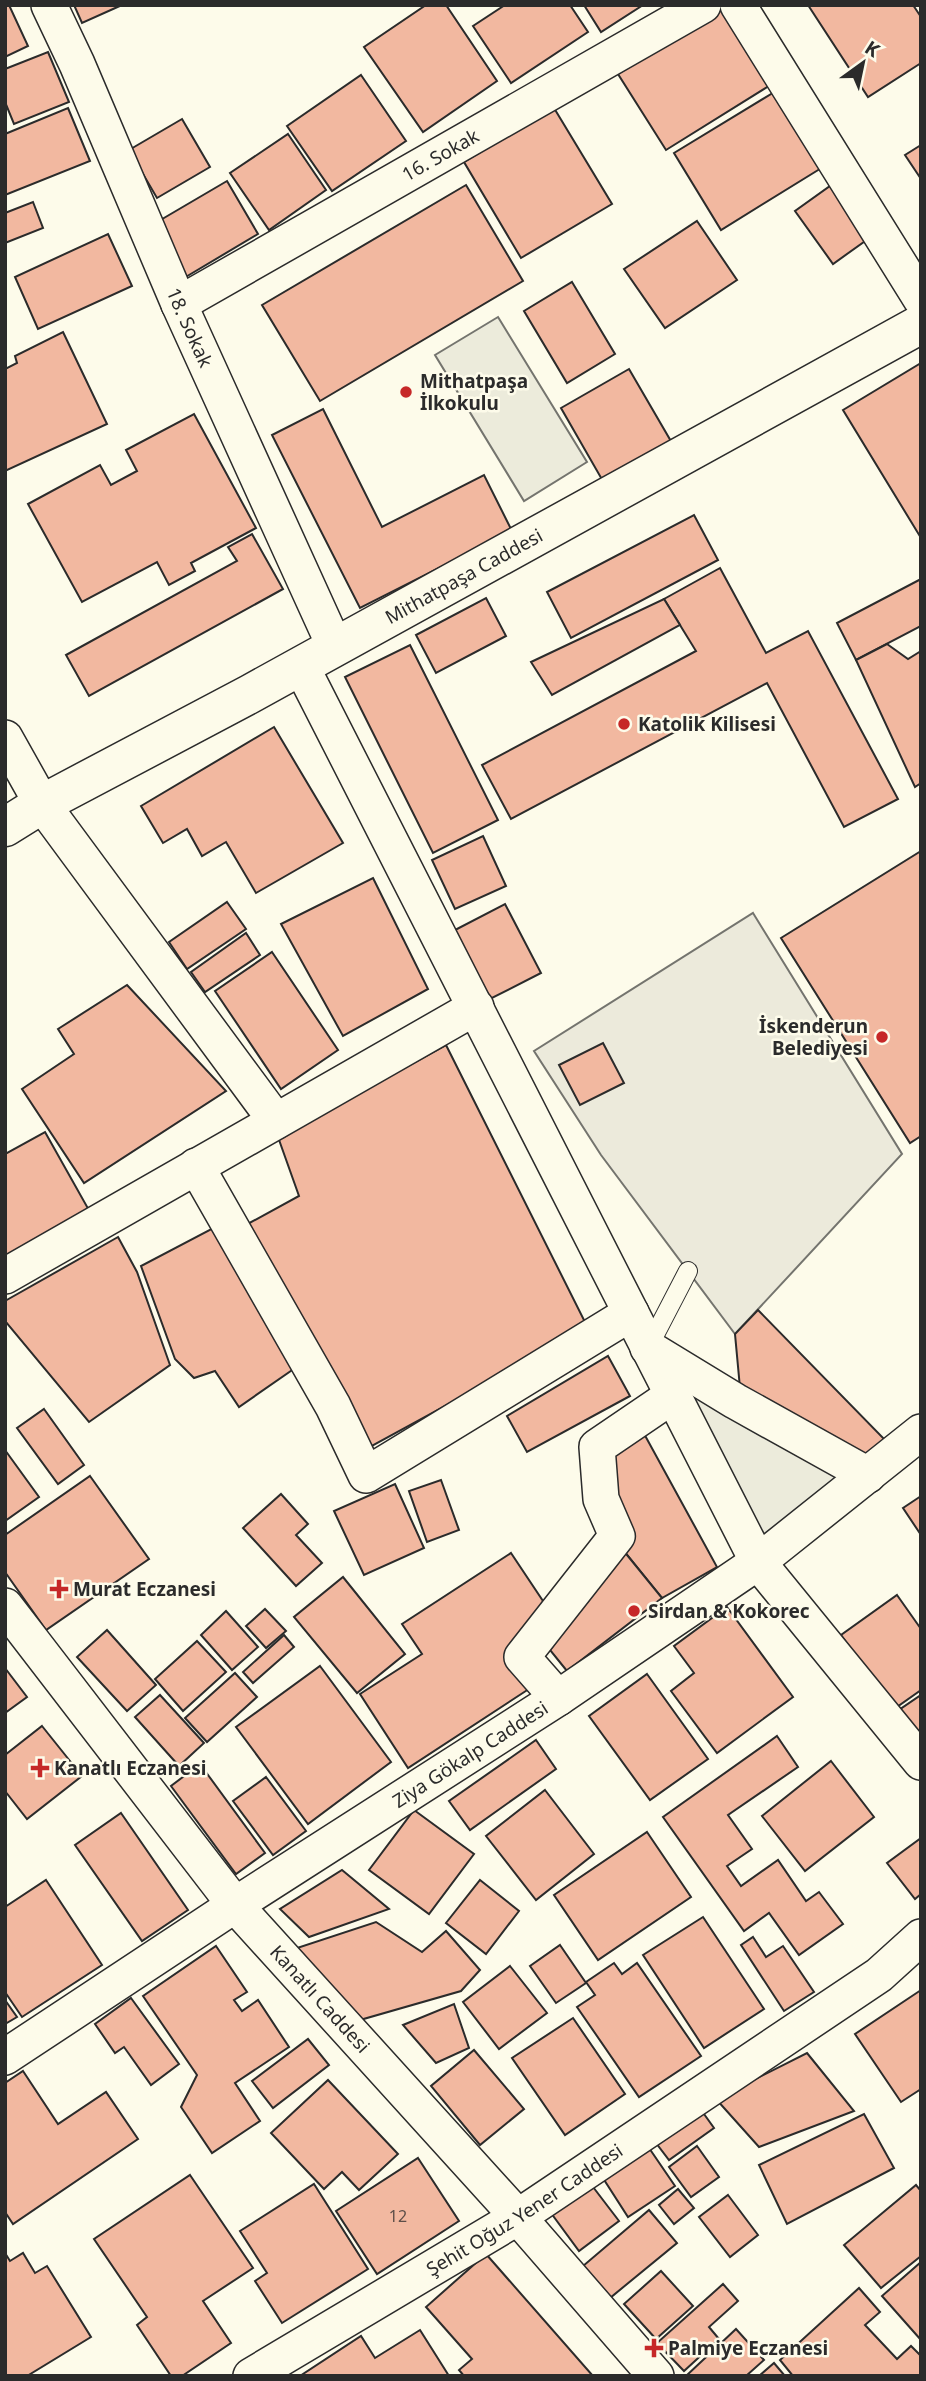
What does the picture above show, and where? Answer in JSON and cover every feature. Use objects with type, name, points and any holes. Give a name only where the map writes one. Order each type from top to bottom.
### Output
[{"type":"street","name":"18. Sokak","points":[[49,5],[77,64],[179,304],[335,647]]},
{"type":"street","name":"16. Sokak","points":[[179,304],[702,5]]},
{"type":"street","points":[[738,5],[921,299]]},
{"type":"street","name":"Mithatpaşa Caddesi","points":[[5,827],[42,804],[301,666],[921,324]]},
{"type":"street","points":[[301,666],[758,1562],[921,1762]]},
{"type":"street","points":[[5,738],[42,804],[276,1121]]},
{"type":"street","points":[[5,1276],[476,1007]]},
{"type":"street","points":[[196,1166],[333,1406],[366,1475],[631,1312]]},
{"type":"street","points":[[648,1348],[735,1401],[867,1475]]},
{"type":"street","points":[[558,1698],[522,1657],[617,1536],[601,1499],[597,1447],[672,1396]]},
{"type":"street","name":"Ziya Gökalp Caddesi","points":[[5,2057],[235,1905],[558,1698],[758,1562],[921,1432]]},
{"type":"street","name":"Kanatlı Caddesi","points":[[5,1606],[235,1905],[518,2217],[656,2376]]},
{"type":"street","name":"Şehit Oğuz Yener Caddesi","points":[[272,2371],[518,2217],[879,1975],[921,1937]]},
{"type":"lane","points":[[648,1348],[688,1271]]},
{"type":"shaded area","points":[[498,317],[587,462],[524,501],[435,355]]},
{"type":"shaded area","points":[[753,913],[902,1154],[735,1334],[601,1155],[534,1051]]},
{"type":"shaded area","points":[[672,1372],[850,1476],[760,1548]]},
{"type":"building","points":[[5,5],[9,5],[28,46],[5,57]]},
{"type":"building","points":[[74,5],[122,5],[82,23]]},
{"type":"building","points":[[426,5],[446,5],[497,81],[423,132],[364,47]]},
{"type":"building","points":[[505,5],[570,5],[588,32],[511,83],[473,26]]},
{"type":"building","points":[[584,5],[643,5],[601,32]]},
{"type":"building","points":[[808,5],[913,5],[921,17],[921,63],[868,97]]},
{"type":"building","points":[[724,8],[772,84],[666,150],[618,74]]},
{"type":"building","points":[[48,52],[69,102],[14,124],[5,102],[5,69]]},
{"type":"building","points":[[361,75],[406,141],[332,191],[287,126]]},
{"type":"building","points":[[776,91],[823,167],[721,230],[674,153]]},
{"type":"building","points":[[68,108],[90,161],[5,195],[5,134]]},
{"type":"building","points":[[554,108],[612,204],[521,258],[464,162]]},
{"type":"building","points":[[182,119],[210,167],[157,198],[129,150]]},
{"type":"building","points":[[288,134],[326,190],[269,230],[230,173]]},
{"type":"building","points":[[921,145],[921,179],[905,155]]},
{"type":"building","points":[[227,181],[258,234],[184,278],[152,225]]},
{"type":"building","points":[[837,181],[875,234],[833,264],[795,211]]},
{"type":"building","points":[[466,185],[523,281],[320,401],[262,305]]},
{"type":"building","points":[[33,202],[43,228],[5,243],[5,213]]},
{"type":"building","points":[[697,221],[737,280],[665,328],[624,269]]},
{"type":"building","points":[[108,234],[132,286],[38,329],[15,277]]},
{"type":"building","points":[[572,282],[615,354],[567,383],[524,311]]},
{"type":"building","points":[[63,332],[107,424],[5,471],[5,369],[17,363],[15,356]]},
{"type":"building","points":[[921,363],[921,538],[843,410]]},
{"type":"building","points":[[629,369],[672,443],[604,483],[561,408]]},
{"type":"building","points":[[323,409],[382,527],[484,475],[512,531],[360,608],[272,435]]},
{"type":"building","points":[[194,414],[256,528],[191,563],[195,571],[169,585],[157,562],[82,602],[28,504],[100,465],[111,485],[137,471],[126,450]]},
{"type":"building","points":[[694,515],[718,560],[571,638],[547,592]]},
{"type":"building","points":[[252,534],[283,589],[89,696],[66,655],[237,561],[228,547]]},
{"type":"building","name":"Katolik Kilisesi","points":[[720,568],[766,653],[808,631],[898,799],[844,827],[767,683],[511,819],[482,765],[696,651],[664,599]]},
{"type":"building","points":[[921,579],[921,626],[856,660],[837,623]]},
{"type":"building","points":[[486,598],[506,636],[436,673],[416,635]]},
{"type":"building","points":[[664,599],[680,625],[552,695],[531,662]]},
{"type":"building","points":[[887,644],[908,659],[921,651],[921,783],[915,787],[856,660]]},
{"type":"building","points":[[410,645],[498,820],[433,853],[345,677]]},
{"type":"building","points":[[274,727],[343,843],[256,893],[226,842],[202,856],[187,829],[163,843],[141,806]]},
{"type":"building","points":[[483,836],[506,886],[455,909],[432,860]]},
{"type":"building","name":"İskenderun Belediyesi","points":[[921,851],[921,1136],[910,1143],[781,938]]},
{"type":"building","points":[[373,878],[428,989],[343,1036],[281,924]]},
{"type":"building","points":[[227,902],[246,929],[187,969],[169,942]]},
{"type":"building","points":[[505,904],[541,973],[490,999],[455,930]]},
{"type":"building","points":[[246,933],[260,955],[205,992],[191,972]]},
{"type":"building","points":[[272,952],[338,1050],[281,1089],[215,991]]},
{"type":"building","points":[[127,985],[226,1091],[84,1183],[22,1089],[74,1054],[58,1029]]},
{"type":"building","points":[[603,1043],[624,1083],[580,1105],[559,1065]]},
{"type":"building","points":[[446,1045],[588,1328],[370,1447],[244,1226],[299,1196],[278,1137]]},
{"type":"building","points":[[45,1132],[90,1212],[5,1259],[5,1154]]},
{"type":"building","points":[[219,1225],[298,1366],[239,1407],[215,1371],[194,1378],[175,1359],[141,1266]]},
{"type":"building","points":[[118,1237],[137,1272],[170,1365],[89,1422],[5,1321],[5,1301]]},
{"type":"building","points":[[758,1310],[888,1443],[865,1458],[740,1388],[735,1334]]},
{"type":"building","points":[[608,1356],[630,1396],[527,1452],[507,1416]]},
{"type":"building","points":[[44,1409],[84,1465],[58,1484],[17,1428]]},
{"type":"building","points":[[642,1430],[717,1567],[662,1598],[623,1550],[614,1453]]},
{"type":"building","points":[[5,1450],[39,1497],[5,1521]]},
{"type":"building","points":[[90,1476],[149,1559],[46,1630],[5,1572],[5,1535]]},
{"type":"building","points":[[441,1480],[459,1530],[427,1542],[409,1491]]},
{"type":"building","points":[[395,1484],[424,1548],[364,1575],[334,1511]]},
{"type":"building","points":[[281,1494],[308,1524],[296,1535],[322,1563],[296,1586],[243,1528]]},
{"type":"building","points":[[921,1496],[921,1535],[903,1508]]},
{"type":"building","points":[[623,1550],[662,1598],[567,1671],[550,1650]]},
{"type":"building","points":[[511,1553],[543,1601],[535,1685],[408,1768],[360,1694],[422,1654],[402,1624]]},
{"type":"building","points":[[343,1577],[405,1654],[357,1693],[294,1617]]},
{"type":"building","points":[[897,1595],[921,1629],[921,1690],[894,1709],[841,1635]]},
{"type":"building","points":[[727,1607],[793,1697],[717,1753],[671,1691],[694,1673],[674,1646]]},
{"type":"building","points":[[265,1609],[286,1631],[266,1648],[246,1626]]},
{"type":"building","points":[[226,1611],[258,1647],[232,1670],[201,1635]]},
{"type":"building","points":[[107,1630],[156,1685],[127,1711],[77,1657]]},
{"type":"building","points":[[284,1635],[294,1647],[253,1683],[243,1672]]},
{"type":"building","points":[[197,1641],[226,1672],[183,1711],[155,1679]]},
{"type":"building","points":[[320,1666],[391,1762],[308,1824],[236,1727]]},
{"type":"building","points":[[5,1668],[27,1697],[5,1713]]},
{"type":"building","points":[[235,1673],[257,1697],[207,1742],[185,1718]]},
{"type":"building","points":[[647,1674],[708,1759],[650,1800],[589,1716]]},
{"type":"building","points":[[160,1695],[204,1743],[179,1766],[135,1717]]},
{"type":"building","points":[[921,1695],[921,1738],[896,1712]]},
{"type":"building","points":[[42,1726],[82,1776],[27,1819],[5,1791],[5,1755]]},
{"type":"building","points":[[777,1736],[798,1767],[728,1815],[752,1849],[727,1866],[741,1886],[778,1860],[806,1901],[819,1892],[843,1924],[799,1955],[769,1913],[744,1931],[663,1817]]},
{"type":"building","points":[[536,1740],[556,1769],[470,1830],[449,1801]]},
{"type":"building","points":[[831,1761],[874,1817],[805,1871],[762,1816]]},
{"type":"building","points":[[200,1764],[265,1853],[236,1874],[171,1786]]},
{"type":"building","points":[[266,1777],[306,1831],[273,1855],[233,1801]]},
{"type":"building","points":[[545,1790],[594,1854],[536,1900],[486,1836]]},
{"type":"building","points":[[414,1810],[474,1854],[429,1914],[369,1870]]},
{"type":"building","points":[[121,1813],[188,1910],[142,1941],[75,1845]]},
{"type":"building","points":[[647,1832],[691,1897],[598,1960],[554,1895]]},
{"type":"building","points":[[921,1838],[921,1894],[915,1899],[887,1863]]},
{"type":"building","points":[[342,1870],[389,1909],[309,1937],[280,1909]]},
{"type":"building","points":[[46,1880],[102,1965],[22,2017],[5,1992],[5,1907]]},
{"type":"building","points":[[480,1880],[519,1911],[486,1954],[446,1923]]},
{"type":"building","points":[[703,1917],[764,2009],[704,2048],[643,1955]]},
{"type":"building","points":[[376,1922],[422,1952],[446,1931],[480,1970],[461,1991],[346,2024],[294,1949]]},
{"type":"building","points":[[753,1937],[766,1957],[783,1946],[814,1992],[784,2011],[741,1945]]},
{"type":"building","points":[[560,1945],[586,1983],[556,2003],[530,1966]]},
{"type":"building","points":[[216,1946],[247,1992],[234,2000],[242,2011],[258,2000],[289,2047],[235,2083],[260,2121],[212,2153],[181,2107],[197,2075],[143,1996]]},
{"type":"building","points":[[614,1963],[622,1974],[637,1963],[701,2056],[639,2097],[577,2007],[595,1995],[586,1982]]},
{"type":"building","points":[[510,1966],[547,2013],[499,2049],[463,2002]]},
{"type":"building","points":[[921,1990],[921,2089],[901,2102],[855,2034]]},
{"type":"building","points":[[131,1998],[179,2064],[151,2085],[124,2047],[115,2053],[95,2024]]},
{"type":"building","points":[[5,2000],[17,2017],[5,2024]]},
{"type":"building","points":[[454,2004],[469,2048],[436,2063],[403,2025]]},
{"type":"building","points":[[573,2018],[625,2094],[565,2135],[512,2058]]},
{"type":"building","points":[[308,2039],[329,2065],[273,2108],[252,2081]]},
{"type":"building","points":[[474,2050],[524,2109],[480,2145],[431,2086]]},
{"type":"building","points":[[807,2053],[854,2111],[759,2147],[716,2099]]},
{"type":"building","points":[[23,2071],[58,2124],[106,2092],[138,2139],[13,2224],[5,2212],[5,2083]]},
{"type":"building","points":[[328,2080],[398,2154],[359,2190],[342,2172],[324,2189],[271,2133]]},
{"type":"building","points":[[699,2107],[714,2128],[669,2160],[653,2139]]},
{"type":"building","points":[[864,2114],[894,2168],[787,2224],[759,2165]]},
{"type":"building","points":[[647,2145],[675,2186],[628,2217],[601,2175]]},
{"type":"building","points":[[697,2146],[719,2177],[691,2197],[669,2167]]},
{"type":"building","points":[[418,2158],[459,2221],[377,2274],[336,2211]]},
{"type":"building","points":[[190,2175],[253,2268],[203,2301],[231,2343],[182,2376],[171,2376],[137,2325],[147,2317],[94,2239]]},
{"type":"building","points":[[590,2183],[619,2221],[579,2251],[551,2213]]},
{"type":"building","points":[[314,2184],[368,2269],[282,2323],[255,2281],[267,2273],[240,2231]]},
{"type":"building","points":[[916,2185],[921,2191],[921,2256],[881,2288],[844,2245]]},
{"type":"building","points":[[678,2189],[694,2208],[674,2224],[659,2205]]},
{"type":"building","points":[[728,2195],[758,2235],[730,2257],[699,2217]]},
{"type":"building","points":[[649,2210],[677,2243],[610,2298],[583,2266]]},
{"type":"building","points":[[5,2253],[10,2261],[23,2253],[35,2273],[47,2266],[91,2337],[27,2376],[5,2376]]},
{"type":"building","points":[[486,2254],[593,2376],[464,2376],[459,2370],[472,2359],[426,2307]]},
{"type":"building","points":[[921,2262],[921,2340],[882,2296]]},
{"type":"building","points":[[661,2271],[693,2306],[656,2339],[624,2304]]},
{"type":"building","points":[[723,2284],[738,2301],[709,2327],[719,2339],[684,2371],[657,2343]]},
{"type":"building","points":[[859,2288],[880,2312],[865,2325],[897,2359],[911,2346],[921,2356],[921,2376],[793,2376],[780,2360]]},
{"type":"building","points":[[736,2329],[764,2360],[746,2376],[686,2376]]},
{"type":"building","points":[[420,2330],[449,2376],[300,2376],[361,2336],[375,2358]]},
{"type":"building","points":[[774,2363],[785,2376],[759,2376]]},
{"type":"place","name":"Mithatpaşa İlkokulu","points":[[406,392]]},
{"type":"place","name":"Katolik Kilisesi","points":[[624,724]]},
{"type":"place","name":"İskenderun Belediyesi","points":[[882,1037]]},
{"type":"place","name":"Murat Eczanesi","points":[[59,1589]]},
{"type":"place","name":"Sirdan & Kokorec","points":[[634,1611]]},
{"type":"place","name":"Kanatlı Eczanesi","points":[[40,1768]]},
{"type":"place","name":"Palmiye Eczanesi","points":[[654,2348]]}]
